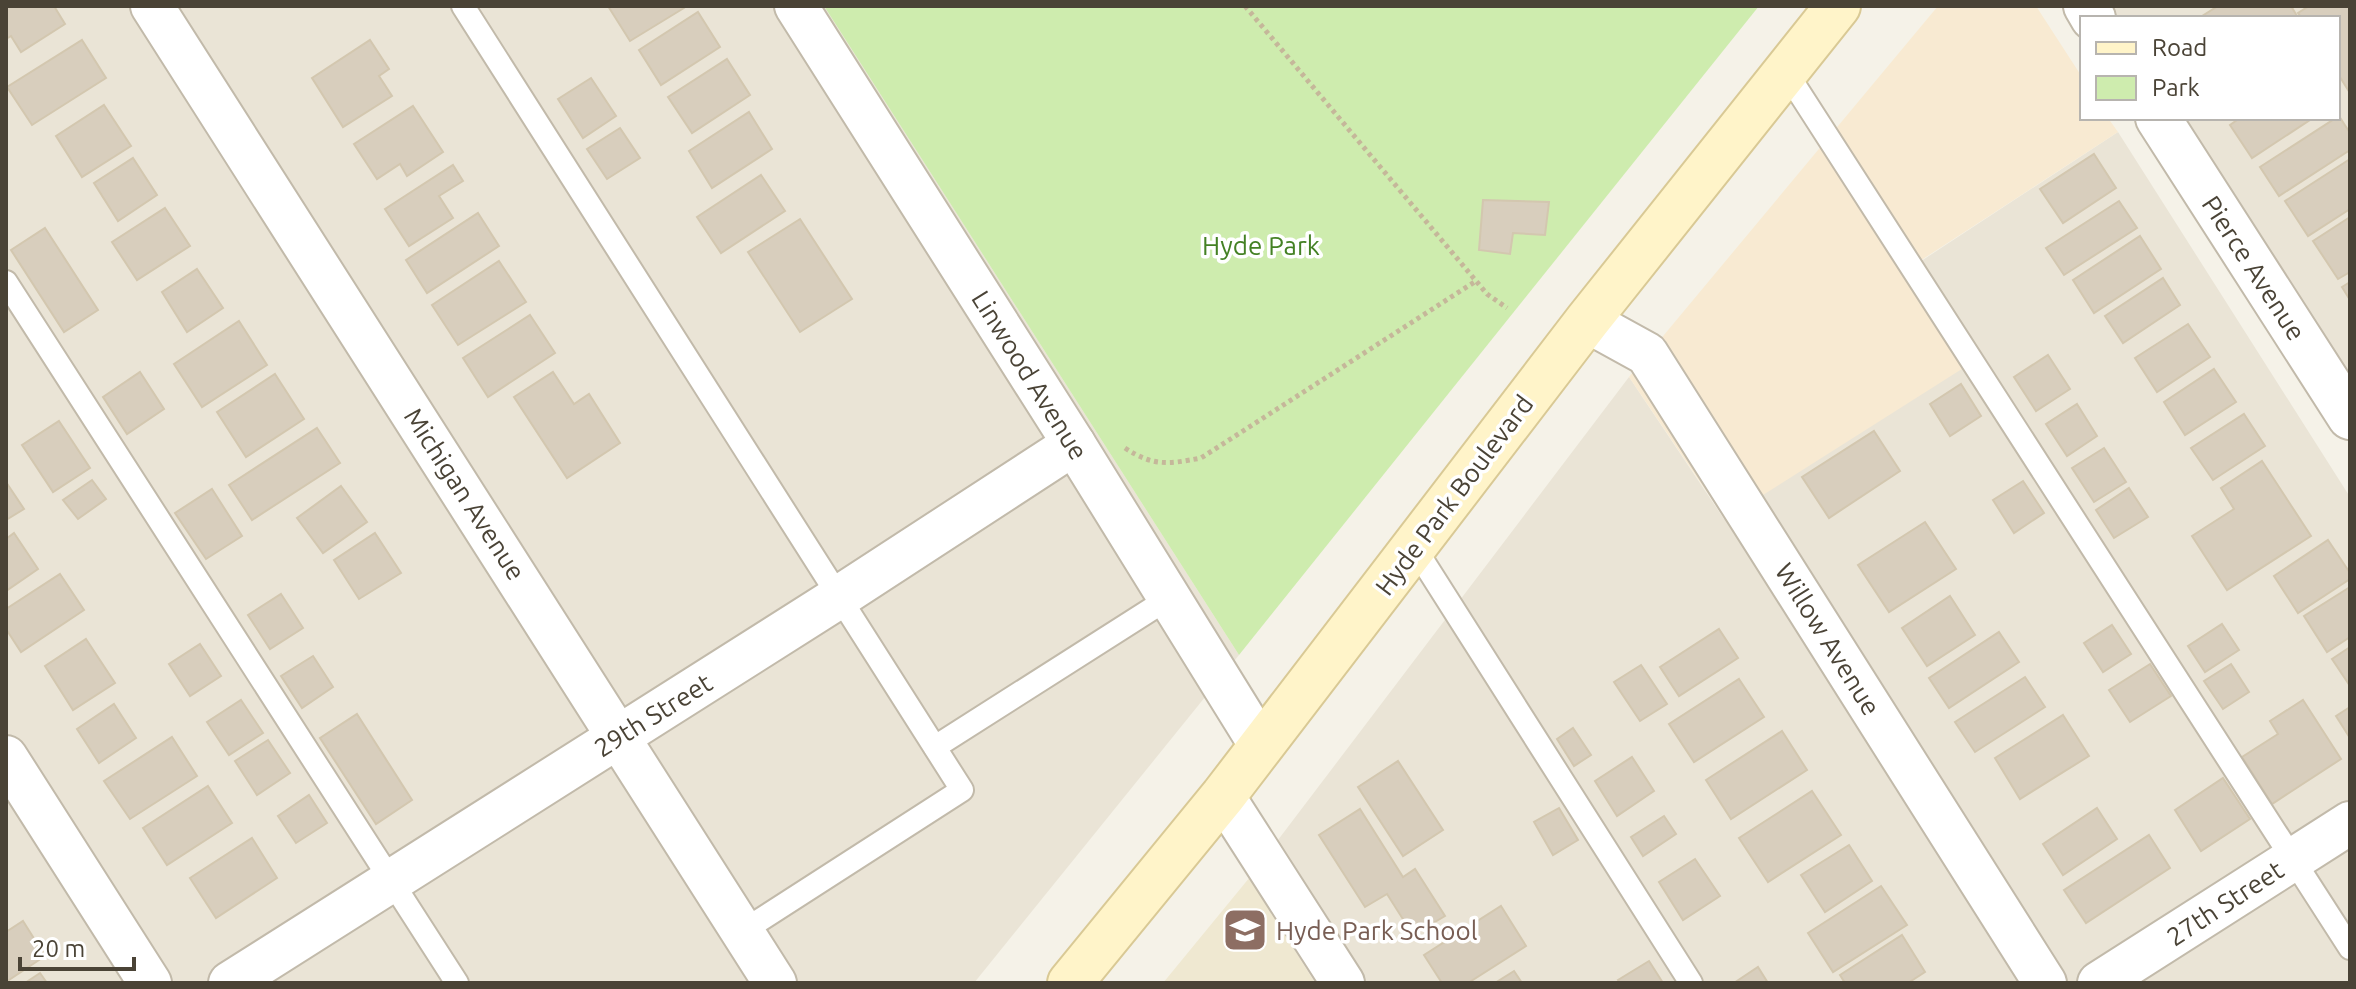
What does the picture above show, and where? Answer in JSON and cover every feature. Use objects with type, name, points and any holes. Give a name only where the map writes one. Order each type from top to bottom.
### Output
[{"type":"main road","name":"Hyde Park Boulevard","points":[[1070,983],[1223,796],[1587,321],[1838,6]]},
{"type":"street","name":"Michigan Avenue","points":[[152,6],[775,983]]},
{"type":"street","name":"Linwood Avenue","points":[[796,6],[1093,442],[1169,598],[1261,746]]},
{"type":"street","name":"Pierce Avenue","points":[[2159,120],[2350,417]]},
{"type":"street","name":"Willow Avenue","points":[[1587,321],[1647,354],[2045,983]]},
{"type":"street","name":"29th Street","points":[[230,983],[839,597],[1093,442]]},
{"type":"street","points":[[6,757],[150,983]]},
{"type":"street","points":[[1223,796],[1343,983]]},
{"type":"street","name":"27th Street","points":[[2099,983],[2350,823]]},
{"type":"lane","points":[[463,6],[962,790],[743,931]]},
{"type":"lane","points":[[1786,72],[2350,948]]},
{"type":"lane","points":[[6,282],[457,983]]},
{"type":"lane","points":[[1414,547],[1691,983]]},
{"type":"lane","points":[[935,747],[1169,598]]},
{"type":"path","points":[[1245,6],[1487,294],[1507,308]]},
{"type":"path","points":[[1093,442],[1168,464],[1201,458],[1476,281]]},
{"type":"shaded area","points":[[6,6],[824,6],[1239,655],[974,983],[6,983]]},
{"type":"shaded area","points":[[1938,6],[2036,6],[2080,74],[2080,120],[2109,120],[2118,132],[1906,270],[1965,367],[1725,519],[1629,377]]},
{"type":"shaded area","points":[[2106,6],[2350,6],[2350,389],[2178,120],[2340,120],[2340,16],[2112,16]]},
{"type":"shaded area","points":[[2118,132],[2350,497],[2350,983],[1315,983],[1250,877],[1629,377],[1724,519],[1906,271]]},
{"type":"shaded area","name":"Hyde Park School","points":[[1250,877],[1315,983],[1163,983]]},
{"type":"green space","name":"Hyde Park","points":[[824,6],[1759,6],[1239,655]]},
{"type":"building","points":[[8,6],[54,6],[65,24],[21,52],[11,36],[6,39]]},
{"type":"building","points":[[608,6],[683,6],[684,8],[630,41]]},
{"type":"building","points":[[2218,6],[2291,6],[2297,16],[2202,16]]},
{"type":"building","points":[[2309,6],[2350,6],[2350,93],[2340,77],[2340,16],[2300,16],[2298,13]]},
{"type":"building","points":[[698,12],[720,47],[661,85],[639,50]]},
{"type":"building","points":[[82,40],[106,78],[32,125],[7,87]]},
{"type":"building","points":[[370,40],[389,69],[379,76],[392,96],[343,127],[312,78]]},
{"type":"building","points":[[727,59],[750,95],[692,133],[668,97]]},
{"type":"building","points":[[591,78],[616,116],[583,138],[558,99]]},
{"type":"building","points":[[104,105],[131,146],[82,177],[56,136]]},
{"type":"building","points":[[413,106],[443,152],[407,176],[400,164],[377,179],[354,144]]},
{"type":"building","points":[[749,112],[772,149],[712,188],[689,151]]},
{"type":"building","points":[[2340,118],[2350,133],[2350,150],[2279,196],[2260,167],[2333,120]]},
{"type":"building","points":[[2237,120],[2310,120],[2252,158],[2230,125]]},
{"type":"building","points":[[620,128],[640,158],[607,179],[587,149]]},
{"type":"building","points":[[2094,154],[2116,188],[2063,223],[2040,189]]},
{"type":"building","points":[[133,158],[157,195],[118,221],[94,183]]},
{"type":"building","points":[[2350,159],[2350,209],[2308,236],[2285,201]]},
{"type":"building","points":[[453,165],[463,181],[439,196],[453,218],[409,246],[385,209]]},
{"type":"building","points":[[761,175],[785,211],[721,253],[697,217]]},
{"type":"building","points":[[1483,200],[1549,202],[1545,235],[1513,233],[1510,254],[1479,250]]},
{"type":"building","points":[[2119,201],[2137,228],[2064,275],[2046,248]]},
{"type":"building","points":[[165,208],[190,246],[137,280],[112,242]]},
{"type":"building","points":[[478,213],[499,246],[427,293],[406,260]]},
{"type":"building","points":[[2350,217],[2350,272],[2338,279],[2313,241]]},
{"type":"building","points":[[800,219],[852,299],[800,332],[748,252]]},
{"type":"building","points":[[45,228],[98,310],[64,332],[11,250]]},
{"type":"building","points":[[2140,236],[2161,269],[2094,313],[2073,280]]},
{"type":"building","points":[[499,261],[526,302],[458,345],[432,305]]},
{"type":"building","points":[[197,269],[223,308],[187,332],[162,292]]},
{"type":"building","points":[[2163,278],[2180,305],[2123,343],[2105,316]]},
{"type":"building","points":[[2350,282],[2350,300],[2342,287]]},
{"type":"building","points":[[530,315],[555,353],[488,397],[463,358]]},
{"type":"building","points":[[239,321],[267,365],[202,407],[174,364]]},
{"type":"building","points":[[2188,324],[2210,357],[2157,392],[2135,358]]},
{"type":"building","points":[[2048,355],[2070,389],[2036,411],[2014,377]]},
{"type":"building","points":[[2214,369],[2236,402],[2185,435],[2164,402]]},
{"type":"building","points":[[140,372],[164,409],[127,434],[103,397]]},
{"type":"building","points":[[553,372],[574,404],[589,394],[620,443],[567,478],[514,397]]},
{"type":"building","points":[[275,374],[304,419],[246,457],[217,412]]},
{"type":"building","points":[[1961,384],[1981,416],[1950,436],[1930,404]]},
{"type":"building","points":[[2077,404],[2097,436],[2067,456],[2046,424]]},
{"type":"building","points":[[2244,414],[2265,446],[2213,480],[2191,448]]},
{"type":"building","points":[[59,421],[90,468],[53,492],[22,445]]},
{"type":"building","points":[[317,428],[340,463],[252,520],[229,485]]},
{"type":"building","points":[[1874,431],[1900,471],[1829,518],[1802,477]]},
{"type":"building","points":[[2104,448],[2126,482],[2094,502],[2072,468]]},
{"type":"building","points":[[2262,461],[2311,536],[2227,590],[2192,536],[2234,509],[2221,488]]},
{"type":"building","points":[[92,480],[106,499],[78,519],[63,500]]},
{"type":"building","points":[[2023,481],[2044,513],[2014,533],[1993,500]]},
{"type":"building","points":[[6,482],[24,509],[6,520]]},
{"type":"building","points":[[341,486],[367,522],[323,553],[297,518]]},
{"type":"building","points":[[2129,488],[2148,517],[2114,538],[2096,510]]},
{"type":"building","points":[[212,489],[242,536],[206,559],[175,513]]},
{"type":"building","points":[[1925,522],[1956,569],[1889,612],[1858,565]]},
{"type":"building","points":[[14,533],[38,569],[6,591],[6,539]]},
{"type":"building","points":[[375,533],[401,573],[359,599],[334,560]]},
{"type":"building","points":[[2328,540],[2350,573],[2350,579],[2298,613],[2274,576]]},
{"type":"building","points":[[60,574],[84,610],[21,652],[6,629],[6,609]]},
{"type":"building","points":[[2350,587],[2350,637],[2327,652],[2304,616]]},
{"type":"building","points":[[281,594],[303,628],[270,649],[248,615]]},
{"type":"building","points":[[1950,596],[1975,635],[1927,666],[1902,628]]},
{"type":"building","points":[[2222,624],[2239,650],[2205,672],[2188,646]]},
{"type":"building","points":[[2112,625],[2131,654],[2103,672],[2084,643]]},
{"type":"building","points":[[1719,629],[1738,658],[1679,696],[1660,667]]},
{"type":"building","points":[[1999,632],[2019,662],[1949,708],[1929,678]]},
{"type":"building","points":[[86,639],[115,683],[73,710],[45,666]]},
{"type":"building","points":[[200,644],[221,676],[190,696],[169,664]]},
{"type":"building","points":[[2350,647],[2350,686],[2332,659]]},
{"type":"building","points":[[313,656],[333,687],[302,708],[281,676]]},
{"type":"building","points":[[2150,664],[2171,696],[2130,722],[2109,690]]},
{"type":"building","points":[[2231,664],[2249,692],[2223,709],[2204,681]]},
{"type":"building","points":[[1641,665],[1667,704],[1640,721],[1614,682]]},
{"type":"building","points":[[2025,677],[2045,707],[1975,752],[1955,722]]},
{"type":"building","points":[[1739,679],[1764,717],[1694,762],[1669,724]]},
{"type":"building","points":[[241,700],[263,733],[229,755],[207,722]]},
{"type":"building","points":[[2303,700],[2341,759],[2272,804],[2242,757],[2278,734],[2270,721]]},
{"type":"building","points":[[114,704],[136,738],[99,763],[77,729]]},
{"type":"building","points":[[2350,707],[2350,738],[2336,716]]},
{"type":"building","points":[[357,714],[412,800],[376,824],[320,738]]},
{"type":"building","points":[[2063,715],[2089,756],[2020,799],[1995,758]]},
{"type":"building","points":[[1573,728],[1591,755],[1574,766],[1557,739]]},
{"type":"building","points":[[1782,731],[1807,770],[1731,819],[1706,780]]},
{"type":"building","points":[[172,737],[197,776],[130,819],[104,781]]},
{"type":"building","points":[[268,740],[290,773],[257,795],[235,761]]},
{"type":"building","points":[[1632,757],[1654,791],[1617,816],[1595,781]]},
{"type":"building","points":[[1398,761],[1443,830],[1403,856],[1358,787]]},
{"type":"building","points":[[2223,778],[2250,819],[2201,851],[2175,810]]},
{"type":"building","points":[[208,786],[232,823],[167,865],[143,828]]},
{"type":"building","points":[[1812,791],[1841,835],[1768,882],[1739,838]]},
{"type":"building","points":[[309,795],[327,823],[296,843],[278,816]]},
{"type":"building","points":[[1559,808],[1578,840],[1553,855],[1534,822]]},
{"type":"building","points":[[2097,808],[2117,839],[2063,875],[2043,844]]},
{"type":"building","points":[[1360,809],[1403,877],[1415,869],[1445,916],[1413,935],[1387,894],[1365,907],[1319,835]]},
{"type":"building","points":[[1664,816],[1676,834],[1643,856],[1631,837]]},
{"type":"building","points":[[2149,835],[2170,868],[2086,923],[2064,890]]},
{"type":"building","points":[[252,838],[277,878],[216,918],[190,878]]},
{"type":"building","points":[[1849,845],[1872,881],[1825,912],[1801,875]]},
{"type":"building","points":[[1695,859],[1720,896],[1683,920],[1659,882]]},
{"type":"building","points":[[1881,886],[1907,925],[1833,972],[1808,933]]},
{"type":"building","points":[[1501,906],[1526,946],[1468,983],[1442,983],[1424,955]]},
{"type":"building","points":[[23,921],[45,956],[6,982],[6,932]]},
{"type":"building","points":[[1902,935],[1925,972],[1908,983],[1845,983],[1840,975]]},
{"type":"building","points":[[1649,961],[1663,983],[1620,983],[1618,980]]},
{"type":"building","points":[[1758,967],[1768,983],[1734,983]]},
{"type":"building","points":[[1514,971],[1522,983],[1495,983]]},
{"type":"building","points":[[40,973],[47,983],[25,983]]},
{"type":"place","name":"Hyde Park School","points":[[1245,930]]}]
